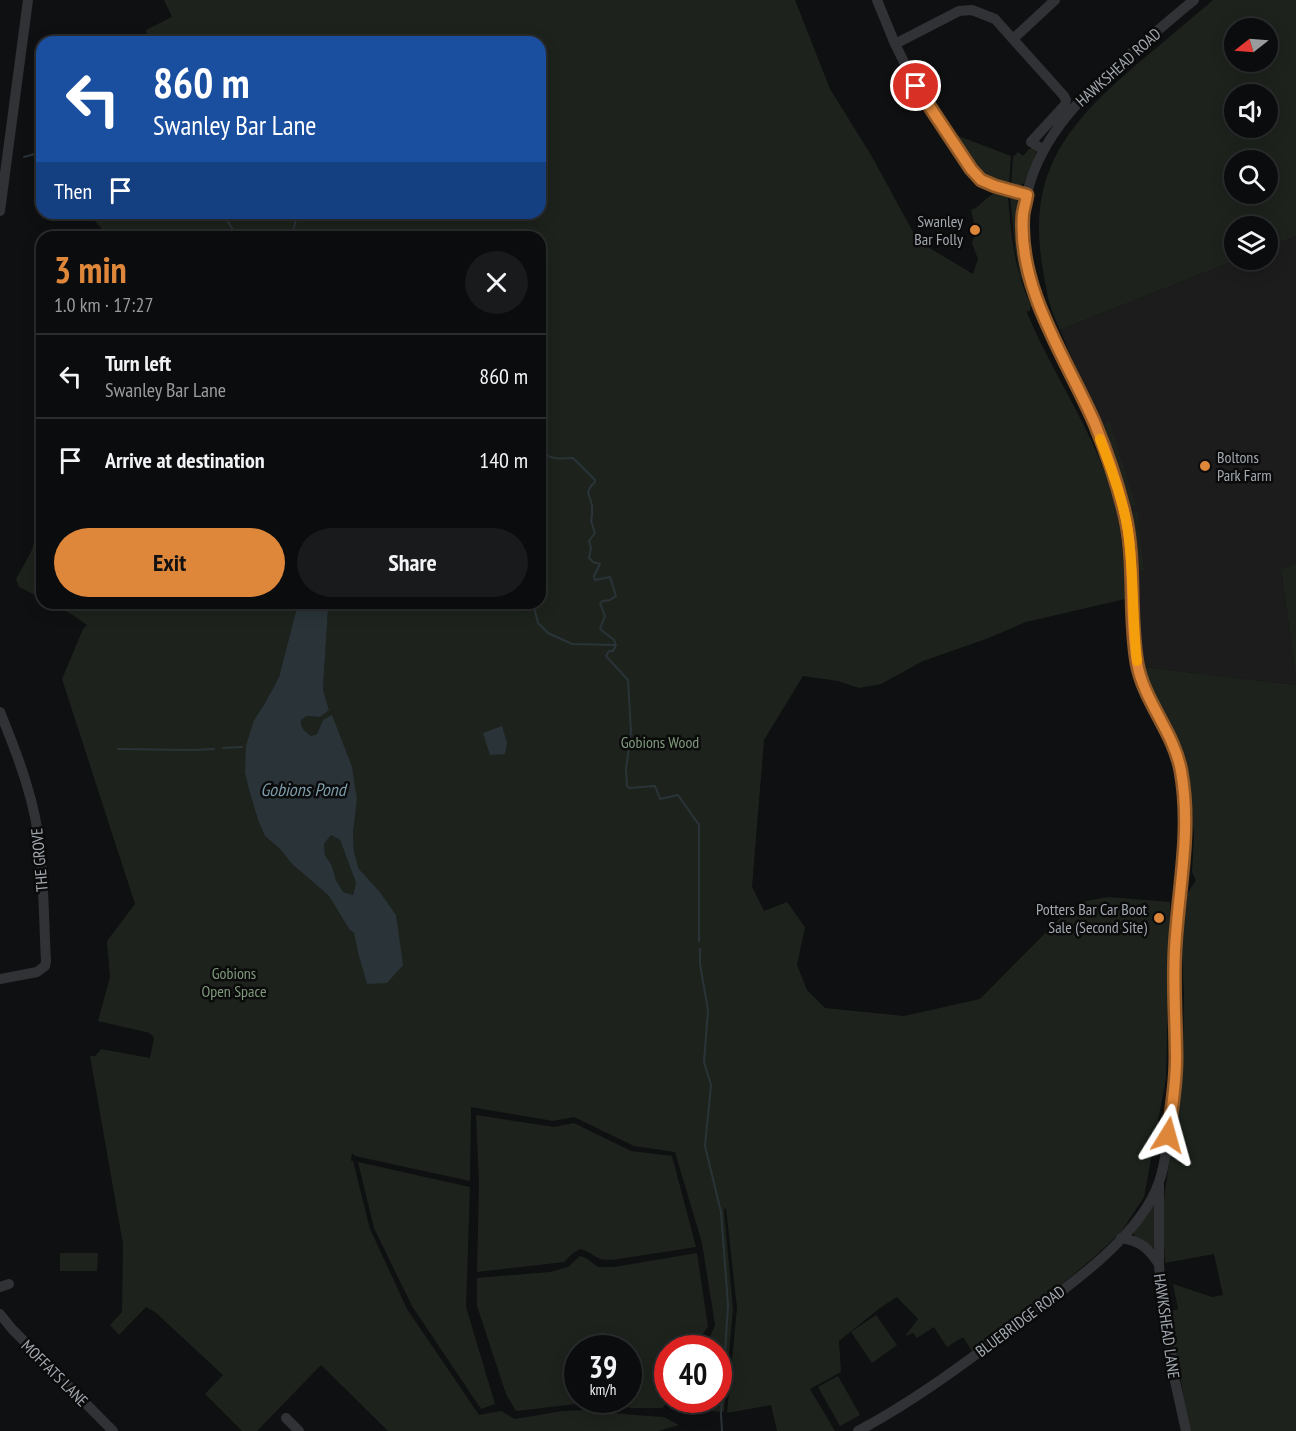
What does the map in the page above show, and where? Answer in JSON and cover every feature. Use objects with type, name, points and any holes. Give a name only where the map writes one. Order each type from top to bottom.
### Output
[{"type":"street","points":[[0,211],[2,176],[28,0]]},
{"type":"street","points":[[877,0],[916,86],[971,169],[981,180],[1027,195]]},
{"type":"street","points":[[1013,39],[1055,0]]},
{"type":"street","name":"HAWKSHEAD ROAD","points":[[1159,1184],[1171,1118],[1176,1060],[1175,954],[1186,830],[1184,788],[1178,757],[1145,690],[1137,663],[1128,532],[1114,474],[1095,424],[1045,320],[1033,286],[1026,258],[1023,214],[1032,177],[1057,127],[1096,84],[1194,0]]},
{"type":"street","points":[[895,44],[959,11],[972,10],[995,19],[1066,100],[1065,105],[1027,147],[1044,150]]},
{"type":"street","name":"THE GROVE","points":[[0,712],[22,771],[37,828],[46,962],[45,966],[37,972],[0,979]]},
{"type":"street","name":"BLUEBRIDGE ROAD","points":[[858,1431],[912,1400],[947,1376],[1099,1261],[1138,1219],[1159,1184]]},
{"type":"street","name":"HAWKSHEAD LANE","points":[[1159,1184],[1161,1297],[1186,1431]]},
{"type":"street","points":[[1121,1238],[1144,1245],[1159,1264]]},
{"type":"street","name":"MOFFATS LANE","points":[[0,1314],[113,1431]]},
{"type":"street","points":[[286,1418],[299,1431]]},
{"type":"shaded area","name":"Boltons Park Farm","points":[[1296,236],[1296,564],[1281,571],[1296,685],[1143,667],[1135,565],[1099,422],[1060,330],[1224,265],[1224,270],[1278,270],[1278,243]]},
{"type":"green space","points":[[164,0],[795,0],[830,89],[871,155],[918,241],[973,274],[978,259],[972,243],[974,237],[977,236],[971,210],[994,194],[1008,196],[1014,252],[1031,306],[1029,312],[1026,310],[1093,444],[1115,503],[1123,558],[1125,599],[1026,622],[923,661],[881,684],[859,688],[838,681],[803,676],[764,740],[752,887],[764,911],[787,902],[805,927],[797,965],[807,990],[825,1008],[904,1016],[980,999],[1066,912],[1086,901],[1108,897],[1170,902],[1166,1078],[1144,1197],[1121,1232],[1029,1312],[973,1353],[963,1337],[947,1347],[934,1327],[917,1338],[913,1333],[906,1336],[918,1319],[897,1297],[880,1308],[839,1341],[841,1372],[810,1389],[835,1431],[777,1431],[771,1405],[732,1412],[732,1360],[737,1308],[726,1208],[724,1210],[733,1309],[731,1335],[711,1335],[715,1325],[702,1243],[675,1152],[634,1146],[574,1117],[553,1121],[471,1107],[470,1181],[355,1156],[352,1153],[351,1161],[353,1161],[370,1229],[407,1309],[479,1415],[501,1411],[515,1419],[563,1411],[564,1413],[614,1413],[664,1417],[679,1425],[658,1431],[388,1431],[321,1365],[257,1431],[242,1431],[205,1394],[223,1375],[155,1312],[146,1307],[119,1335],[110,1325],[122,1312],[123,1244],[90,1056],[95,1056],[101,1049],[150,1058],[154,1038],[150,1033],[98,1021],[110,977],[107,941],[135,904],[62,679],[83,629],[87,625],[62,609],[297,609],[279,677],[254,720],[245,773],[258,820],[265,836],[292,864],[329,896],[349,929],[354,932],[367,983],[379,891],[359,869],[354,852],[353,833],[357,800],[323,720],[317,734],[311,736],[301,725],[301,720],[307,716],[320,717],[329,709],[323,689],[328,609],[546,609],[546,231],[102,231],[93,219],[546,219],[546,36],[142,36],[147,33],[146,30],[172,17]]},
{"type":"green space","points":[[1213,0],[1296,0],[1296,236],[1278,243],[1278,216],[1224,216],[1224,265],[1060,330],[1048,296],[1041,255],[1039,214],[1044,187],[1055,157],[1076,125],[1101,97]]},
{"type":"green space","points":[[956,135],[1011,156],[1009,186],[989,178],[976,168],[954,137]]},
{"type":"green space","points":[[1033,148],[1036,154],[1024,183],[1018,187],[1011,187],[1013,157],[1018,152],[1023,156]]},
{"type":"green space","points":[[1010,195],[1019,205],[1019,222],[1039,318],[1020,276]]},
{"type":"green space","points":[[1109,421],[1136,506],[1127,502],[1102,430],[1103,425]]},
{"type":"green space","points":[[1137,511],[1144,571],[1137,569],[1135,565],[1130,518],[1132,513]]},
{"type":"green space","points":[[36,536],[36,596],[19,587],[16,579],[31,552]]},
{"type":"green space","points":[[1296,564],[1296,676],[1281,570]]},
{"type":"green space","points":[[1143,667],[1296,685],[1296,1431],[1191,1431],[1187,1416],[1169,1312],[1178,1309],[1173,1284],[1212,1297],[1223,1295],[1214,1254],[1165,1263],[1162,1214],[1183,1061],[1182,952],[1186,896],[1196,880],[1192,872],[1194,836],[1188,768],[1183,749],[1158,705]]},
{"type":"green space","points":[[331,835],[340,840],[356,883],[353,895],[343,892],[325,855],[324,844]]},
{"type":"green space","points":[[476,1115],[554,1127],[574,1123],[631,1151],[672,1156],[696,1247],[612,1260],[600,1259],[580,1249],[564,1262],[477,1272],[479,1183]]},
{"type":"green space","points":[[358,1162],[470,1187],[466,1307],[495,1404],[481,1409],[412,1306],[374,1228]]},
{"type":"green space","points":[[1153,1203],[1156,1204],[1155,1246],[1151,1249],[1135,1237],[1133,1232]]},
{"type":"green space","points":[[60,1253],[98,1253],[97,1271],[60,1271]]},
{"type":"green space","points":[[697,1253],[708,1327],[702,1335],[654,1335],[654,1408],[642,1408],[642,1335],[564,1335],[564,1405],[516,1411],[506,1394],[477,1306],[477,1278],[550,1272],[568,1267],[580,1256],[598,1267],[614,1267]]},
{"type":"green space","points":[[876,1315],[897,1345],[872,1363],[851,1332]]},
{"type":"green space","points":[[838,1376],[860,1415],[840,1426],[818,1387]]},
{"type":"water","name":"Gobions Pond","points":[[297,609],[328,609],[323,689],[329,710],[320,717],[307,716],[301,720],[301,725],[311,736],[317,734],[323,720],[332,715],[352,767],[357,800],[353,833],[354,852],[359,869],[396,915],[403,965],[387,983],[367,984],[354,933],[349,929],[329,896],[292,864],[265,836],[258,820],[245,773],[246,746],[254,720],[279,677]],"holes":[[[331,835],[340,840],[356,883],[353,895],[343,892],[336,880],[332,866],[325,855],[324,844]]]},
{"type":"water","points":[[502,726],[507,743],[505,754],[490,755],[483,733]]},
{"type":"waterway","points":[[24,157],[36,154]]},
{"type":"waterway","points":[[226,219],[234,231]]},
{"type":"waterway","points":[[293,231],[296,219]]},
{"type":"waterway","points":[[546,454],[551,457],[573,458],[595,480],[588,492],[592,505],[591,521],[595,533],[589,541],[591,548],[589,558],[600,564],[594,576],[595,580],[610,577],[616,596],[600,603],[605,616],[600,629],[614,640],[616,645],[613,651],[609,651],[606,656],[628,680],[631,732],[626,769],[627,786],[629,788],[655,786],[660,799],[678,795],[699,825],[699,941]]},
{"type":"waterway","points":[[534,609],[538,623],[548,633],[572,644],[616,645]]},
{"type":"waterway","points":[[223,748],[242,747]]},
{"type":"waterway","points":[[118,749],[214,749]]},
{"type":"waterway","points":[[700,949],[700,964],[708,1010],[704,1062],[711,1085],[705,1146],[721,1212],[728,1305],[721,1414],[722,1431]]},
{"type":"slow traffic","points":[[1100,439],[1114,474],[1128,532],[1137,661]]},
{"type":"place","name":"Swanley Bar Folly","points":[[975,230]]},
{"type":"place","name":"Boltons Park Farm","points":[[1205,466]]},
{"type":"place","name":"Potters Bar Car Boot Sale (Second Site)","points":[[1159,918]]},
{"type":"route","points":[[916,86],[971,169],[981,180],[1027,195],[1023,214],[1024,235],[1026,258],[1033,286],[1045,320],[1095,424],[1114,474],[1124,510],[1132,576],[1133,627],[1137,663],[1145,690],[1178,757],[1186,808],[1185,849],[1175,954],[1176,1060],[1168,1135]]},
{"type":"park label","name":"Gobions Wood","points":[[660,742]]},
{"type":"park label","name":"Gobions Open Space","points":[[234,982]]}]
